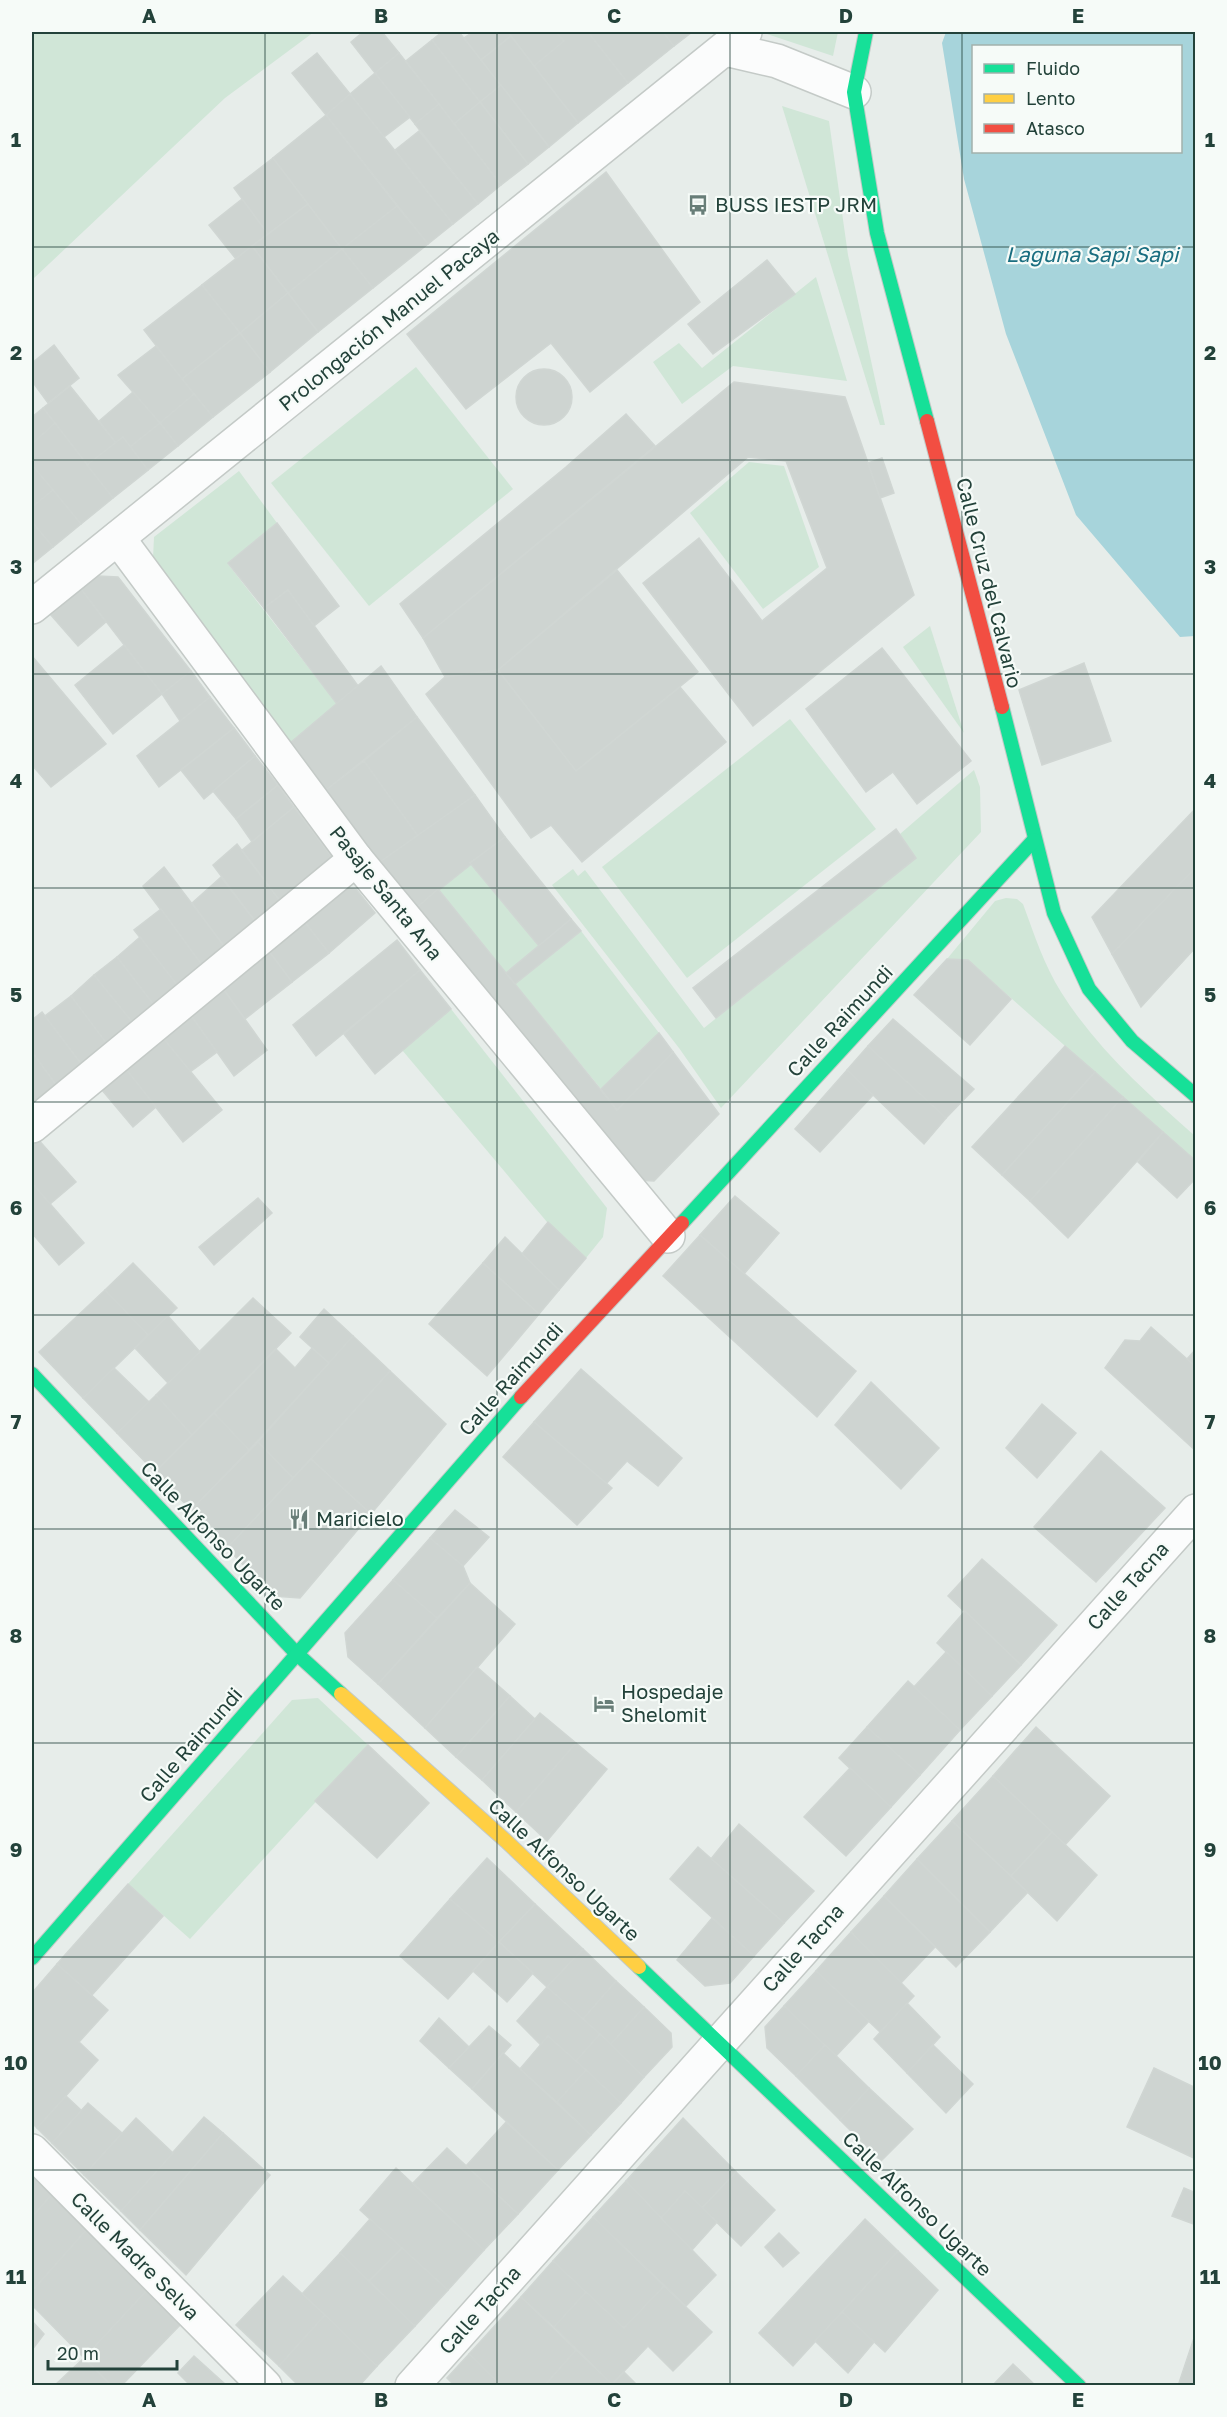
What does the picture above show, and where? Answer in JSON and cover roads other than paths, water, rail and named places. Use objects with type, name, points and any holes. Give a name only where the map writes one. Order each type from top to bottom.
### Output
[{"type":"street","name":"Calle Cruz del Calvario","points":[[866,32],[854,92],[877,233],[977,609],[1054,913],[1089,989],[1132,1041],[1196,1096]]},
{"type":"street","points":[[735,40],[777,61],[854,92]]},
{"type":"street","name":"Prolongación Manuel Pacaya","points":[[32,607],[735,40]]},
{"type":"street","name":"Pasaje Santa Ana","points":[[118,538],[356,859],[668,1236]]},
{"type":"street","name":"Calle Raimundi","points":[[32,1958],[489,1432],[1034,840]]},
{"type":"street","points":[[32,1126],[356,859]]},
{"type":"street","name":"Calle Alfonso Ugarte","points":[[32,1374],[297,1653],[506,1841],[1079,2385]]},
{"type":"street","name":"Calle Tacna","points":[[412,2385],[1196,1511]]},
{"type":"street","name":"Calle Madre Selva","points":[[32,2151],[265,2385]]},
{"type":"water","name":"Laguna Sapi Sapi","points":[[946,32],[1195,32],[1195,636],[1180,637],[1076,515],[1006,334],[964,179],[942,43]]},
{"type":"place","name":"BUSS IESTP JRM","points":[[698,205]]},
{"type":"place","name":"Maricielo","points":[[299,1519]]},
{"type":"place","name":"Hospedaje Shelomit","points":[[604,1704]]}]
